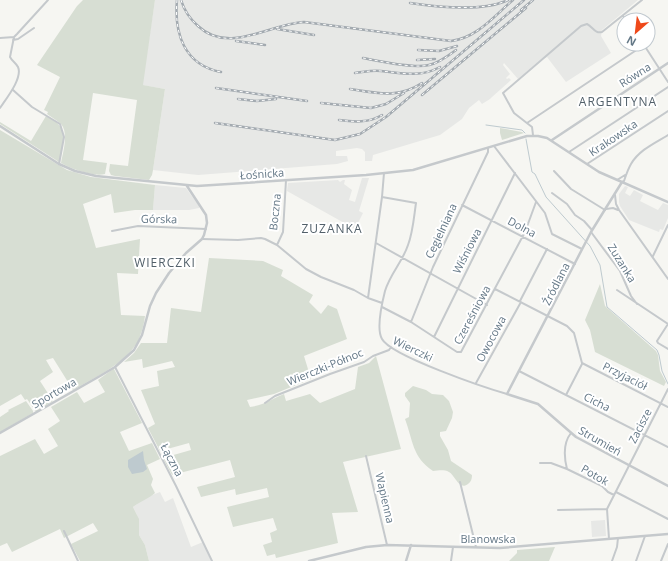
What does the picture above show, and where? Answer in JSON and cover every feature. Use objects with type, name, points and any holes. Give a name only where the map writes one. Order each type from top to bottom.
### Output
[{"type":"street","points":[[0,108],[13,90],[19,71],[18,67],[10,57],[14,37],[48,0]]},
{"type":"street","points":[[628,12],[642,0]]},
{"type":"street","points":[[616,21],[599,33],[587,24],[581,26],[503,93],[514,112],[532,127],[533,135],[552,140],[568,153],[587,165],[668,202]]},
{"type":"street","points":[[13,40],[18,39],[34,28]]},
{"type":"street","points":[[0,38],[14,37]]},
{"type":"street","points":[[527,123],[634,52]]},
{"type":"street","points":[[649,52],[668,82]]},
{"type":"street","name":"Równa","points":[[552,140],[668,63]]},
{"type":"street","points":[[568,153],[668,87]]},
{"type":"street","points":[[13,90],[32,107],[60,124],[64,137],[59,164]]},
{"type":"street","name":"Krakowska","points":[[587,165],[668,111]]},
{"type":"street","name":"Łośnicka","points":[[0,126],[59,164],[75,171],[96,176],[187,186],[207,186],[384,173],[422,168],[533,135]]},
{"type":"street","points":[[617,180],[625,175],[638,155],[668,135]]},
{"type":"street","points":[[494,146],[546,216],[552,234],[582,249]]},
{"type":"street","name":"Cegielniana","points":[[411,322],[430,273],[488,152],[488,148]]},
{"type":"street","points":[[554,171],[571,189],[606,209],[613,208],[619,210]]},
{"type":"street","points":[[368,298],[384,173]]},
{"type":"street","name":"Wiśniowa","points":[[434,337],[515,173]]},
{"type":"street","points":[[622,182],[624,181],[625,175]]},
{"type":"street","points":[[622,182],[623,177]]},
{"type":"street","name":"Boczna","points":[[277,245],[283,232],[286,180]]},
{"type":"street","name":"Źródlana","points":[[507,394],[582,249],[622,182]]},
{"type":"street","points":[[187,186],[205,211],[207,219],[206,229],[202,239],[238,240],[261,238],[277,245],[313,273],[382,303]]},
{"type":"street","name":"Zuzanka","points":[[552,193],[567,204],[575,215],[587,224],[620,271],[631,296],[637,304]]},
{"type":"street","points":[[615,195],[616,204],[619,210],[668,279]]},
{"type":"street","name":"Wierczki","points":[[382,197],[416,203],[408,245],[403,258],[390,278],[382,303],[379,330],[384,342],[421,363],[507,394]]},
{"type":"street","name":"Czereśniowa","points":[[382,307],[411,322],[459,353],[487,305],[523,236],[536,202]]},
{"type":"street","name":"Dolna","points":[[462,205],[575,264]]},
{"type":"street","points":[[652,257],[668,225]]},
{"type":"street","name":"Górska","points":[[112,231],[138,226],[206,229]]},
{"type":"street","name":"Sportowa","points":[[0,433],[100,376],[131,353],[139,343],[150,306],[156,293],[169,273],[186,253],[202,239]]},
{"type":"street","points":[[376,243],[487,305]]},
{"type":"street","name":"Owocowa","points":[[476,383],[498,345],[547,249]]},
{"type":"street","points":[[495,289],[548,316],[571,329],[574,333],[582,363],[566,395]]},
{"type":"street","points":[[616,290],[668,324],[657,341],[659,344],[668,349]]},
{"type":"street","name":"Wierczki-Północ","points":[[265,403],[275,396],[364,362],[374,355],[389,350],[391,347]]},
{"type":"street","name":"Przyjaciół","points":[[582,363],[668,407]]},
{"type":"street","name":"Łączna","points":[[115,366],[212,561]]},
{"type":"street","name":"Cicha","points":[[519,371],[668,447]]},
{"type":"street","name":"Zacisze","points":[[607,509],[668,389]]},
{"type":"street","name":"Strumień","points":[[507,394],[538,404],[582,441],[668,486]]},
{"type":"street","name":"Potok","points":[[567,469],[565,449],[567,439],[571,433]]},
{"type":"street","name":"Wapienna","points":[[366,456],[387,545]]},
{"type":"street","name":"Potok","points":[[540,463],[551,463],[567,469],[602,486],[614,495]]},
{"type":"street","points":[[460,482],[476,548]]},
{"type":"street","points":[[616,492],[668,520]]},
{"type":"street","points":[[558,510],[607,509],[609,539]]},
{"type":"street","points":[[64,531],[78,561]]},
{"type":"street","name":"Blanowska","points":[[309,561],[368,547],[387,545],[506,548],[668,534]]},
{"type":"street","points":[[636,561],[645,536]]},
{"type":"street","points":[[612,561],[617,547],[618,538]]},
{"type":"street","points":[[661,561],[668,544]]},
{"type":"street","points":[[406,561],[411,546]]},
{"type":"street","points":[[451,561],[453,547]]},
{"type":"shaded area","points":[[83,0],[155,0],[143,85],[165,89],[153,170],[149,180],[115,176],[111,175],[109,171],[110,164],[128,166],[137,100],[93,93],[83,160],[107,163],[105,174],[100,175],[77,170],[61,163],[65,143],[65,132],[61,124],[44,110],[60,77],[37,65],[77,6]]},
{"type":"shaded area","points":[[155,0],[638,0],[624,12],[616,12],[616,18],[602,30],[601,36],[611,53],[566,82],[547,57],[539,61],[518,79],[504,63],[503,65],[510,74],[506,78],[511,80],[490,99],[482,104],[479,100],[469,108],[462,119],[440,135],[373,155],[372,161],[365,161],[365,152],[362,149],[357,148],[336,151],[336,156],[347,156],[348,161],[337,164],[198,175],[153,170],[165,89],[142,85]]},
{"type":"shaded area","points":[[46,116],[58,124],[63,133],[63,143],[59,162],[0,124],[0,122],[31,141]]},
{"type":"shaded area","points":[[500,128],[522,132],[524,133],[502,140]]},
{"type":"shaded area","points":[[0,130],[67,170],[91,177],[155,185],[153,210],[135,210],[114,213],[111,194],[83,204],[96,248],[140,239],[138,274],[117,273],[121,315],[145,316],[137,343],[117,364],[73,390],[53,358],[46,360],[53,372],[40,381],[53,401],[36,412],[27,399],[25,400],[21,394],[0,406]]},
{"type":"shaded area","points":[[362,178],[369,178],[359,211],[363,213],[355,229],[287,191],[288,183],[338,180],[340,182],[345,180],[344,184],[352,190],[349,200],[355,202]]},
{"type":"shaded area","points":[[155,185],[186,188],[199,208],[189,210],[153,210]]},
{"type":"shaded area","points":[[625,186],[628,187],[625,193],[630,196],[634,190],[643,195],[640,201],[658,210],[663,203],[668,205],[668,218],[663,230],[660,229],[659,232],[629,220],[619,202],[619,194]]},
{"type":"shaded area","points":[[209,258],[263,261],[283,270],[281,276],[313,295],[309,302],[321,314],[328,305],[337,309],[347,339],[304,356],[311,379],[274,394],[247,400],[250,407],[264,403],[284,394],[286,401],[310,394],[320,403],[355,389],[358,367],[369,363],[376,356],[401,449],[343,462],[358,512],[332,513],[338,543],[276,558],[275,554],[267,556],[263,545],[272,542],[270,533],[277,530],[273,518],[233,527],[227,507],[269,497],[267,488],[236,495],[235,489],[201,497],[197,487],[235,477],[230,460],[172,475],[163,458],[191,450],[189,443],[160,451],[148,428],[155,424],[141,390],[159,386],[157,371],[175,367],[172,361],[143,368],[142,359],[124,362],[134,353],[141,343],[167,343],[171,308],[201,312]]},
{"type":"shaded area","points":[[600,284],[605,306],[656,351],[660,371],[666,382],[664,386],[595,352],[590,330],[585,320]]},
{"type":"shaded area","points":[[113,369],[142,423],[120,432],[129,451],[152,443],[160,459],[147,465],[153,479],[151,485],[155,493],[133,507],[139,519],[139,535],[145,545],[149,561],[80,561],[71,544],[98,531],[93,523],[64,538],[60,529],[12,552],[7,543],[0,546],[0,456],[35,439],[44,454],[58,446],[48,429],[60,421],[51,407],[77,392],[84,403],[105,392],[98,380]]},
{"type":"shaded area","points":[[413,386],[426,390],[432,394],[443,395],[449,401],[453,412],[452,418],[446,431],[440,432],[440,436],[448,450],[451,461],[472,475],[470,482],[465,486],[462,486],[447,471],[433,471],[426,466],[417,454],[405,419],[409,417],[410,403],[405,396],[405,393]]},
{"type":"shaded area","points":[[26,401],[33,413],[0,432],[0,417],[9,411],[8,410]]},
{"type":"shaded area","points":[[143,451],[147,469],[143,472],[132,474],[128,467],[128,460]]},
{"type":"shaded area","points":[[160,492],[165,502],[173,498],[191,547],[203,542],[211,561],[149,561],[145,545],[139,535],[137,515],[133,507],[147,497]]},
{"type":"shaded area","points":[[605,520],[606,536],[592,537],[591,521]]},
{"type":"shaded area","points":[[555,547],[549,561],[509,561],[517,553],[517,550]]},
{"type":"waterway","points":[[486,125],[522,130],[525,133]]},
{"type":"waterway","points":[[526,139],[532,172],[535,174],[546,197],[590,246],[600,265],[607,307],[657,350],[662,371],[668,384]]},
{"type":"railway","points":[[177,0],[177,24],[184,46],[190,55],[198,62],[208,68],[221,72]]},
{"type":"railway","points":[[181,0],[188,14],[198,26],[210,34],[223,38],[250,36],[291,24],[304,22],[451,41],[469,36],[477,31],[513,0]]},
{"type":"railway","points":[[410,3],[460,8],[486,6],[498,4],[508,0]]},
{"type":"railway","points":[[215,123],[335,140],[360,134],[386,117],[524,0]]},
{"type":"railway","points":[[521,10],[533,0]]},
{"type":"railway","points":[[422,95],[526,8]]},
{"type":"railway","points":[[277,29],[314,35]]},
{"type":"railway","points":[[236,41],[265,45]]},
{"type":"railway","points":[[418,50],[439,51],[457,46]]},
{"type":"railway","points":[[363,58],[396,64],[423,66],[436,63],[456,50]]},
{"type":"railway","points":[[417,60],[435,59]]},
{"type":"railway","points":[[355,73],[378,71],[418,74],[440,67]]},
{"type":"railway","points":[[350,89],[387,94],[404,91],[422,83]]},
{"type":"railway","points":[[216,88],[307,101]]},
{"type":"railway","points":[[321,103],[371,108],[386,104],[404,93]]},
{"type":"railway","points":[[238,99],[257,101],[276,99]]},
{"type":"railway","points":[[339,120],[367,121],[382,115]]},
{"type":"district","name":"ARGENTYNA","points":[[618,102]]},
{"type":"district","name":"ZUZANKA","points":[[332,229]]},
{"type":"district","name":"WIERCZKI","points":[[165,263]]}]
